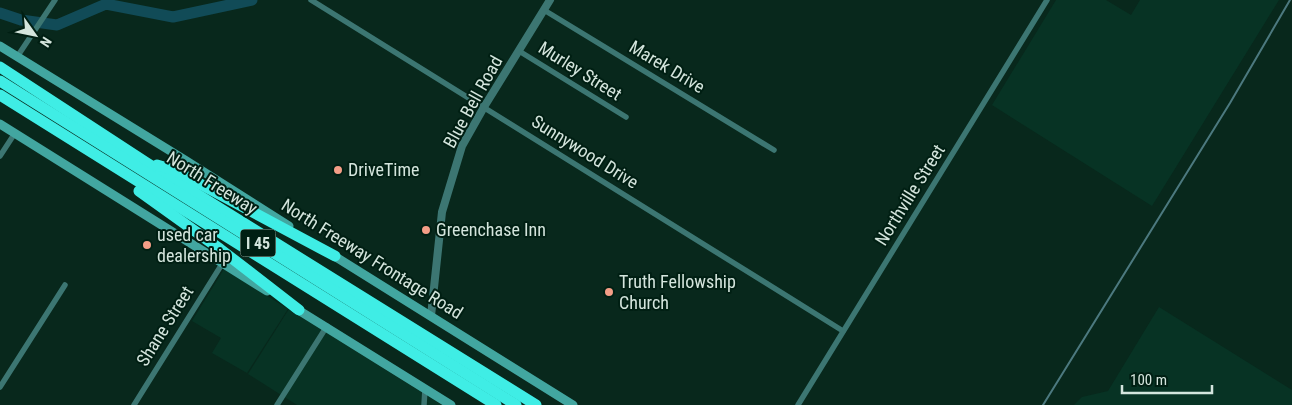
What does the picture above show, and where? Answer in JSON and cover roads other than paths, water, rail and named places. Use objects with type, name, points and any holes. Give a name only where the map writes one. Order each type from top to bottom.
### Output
[{"type":"highway","name":"North Freeway","points":[[0,66],[147,163],[536,405]]},
{"type":"highway","name":"North Freeway","points":[[0,81],[516,405]]},
{"type":"highway","name":"I 45","points":[[0,95],[496,405]]},
{"type":"highway","points":[[147,163],[174,170],[335,256]]},
{"type":"highway","points":[[123,172],[140,191],[220,248],[299,310]]},
{"type":"main road","name":"North Freeway Frontage Road","points":[[0,46],[186,160],[573,405]]},
{"type":"main road","points":[[0,124],[451,405]]},
{"type":"street","points":[[18,57],[55,0]]},
{"type":"street","name":"Sunnywood Drive","points":[[311,0],[843,331]]},
{"type":"street","name":"Blue Bell Road","points":[[431,316],[442,212],[462,146],[550,0]]},
{"type":"street","name":"Northville Street","points":[[798,405],[1047,0]]},
{"type":"street","name":"Marek Drive","points":[[544,10],[774,150]]},
{"type":"street","name":"Murley Street","points":[[518,51],[626,117]]},
{"type":"street","points":[[0,156],[14,133]]},
{"type":"street","name":"Shane Street","points":[[134,405],[222,264]]},
{"type":"street","points":[[0,387],[65,285]]},
{"type":"street","points":[[277,405],[327,326]]},
{"type":"street","points":[[424,405],[425,389]]},
{"type":"waterway","points":[[0,13],[21,20],[57,25],[106,4],[173,17],[252,0]]},
{"type":"waterway","points":[[1043,405],[1230,103],[1290,0]]},
{"type":"place","name":"DriveTime","points":[[338,170]]},
{"type":"place","name":"Greenchase Inn","points":[[426,230]]},
{"type":"place","name":"used car dealership","points":[[147,245]]},
{"type":"place","name":"Truth Fellowship Church","points":[[609,292]]}]
